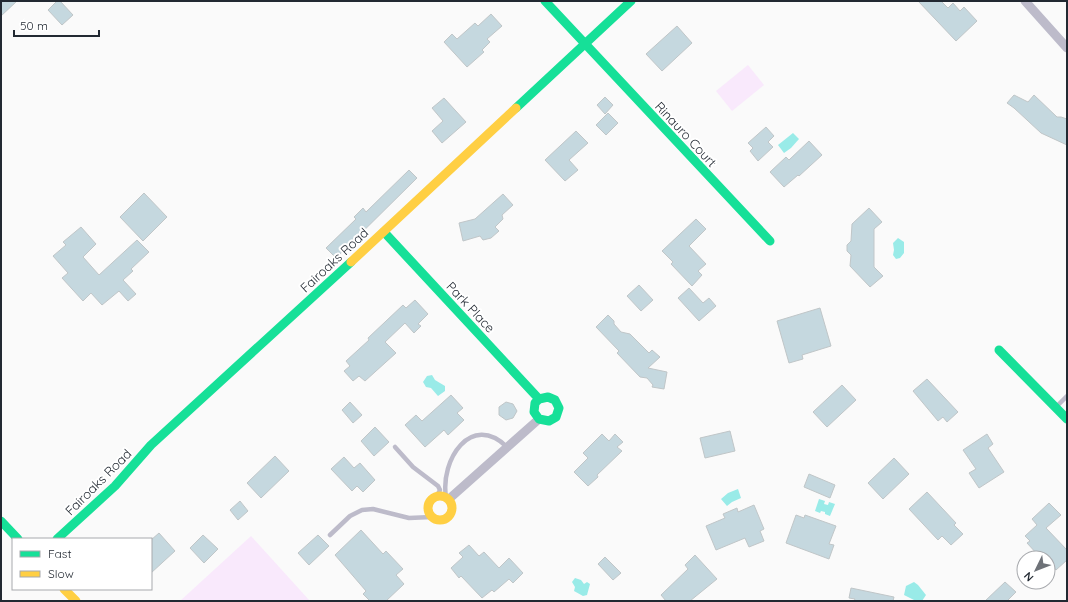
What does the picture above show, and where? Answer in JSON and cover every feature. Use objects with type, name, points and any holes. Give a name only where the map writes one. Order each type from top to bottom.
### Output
[{"type":"street","name":"Rinauro Court","points":[[545,1],[770,241]]},
{"type":"street","name":"Fairoaks Road","points":[[58,538],[115,486],[151,446],[384,232],[630,1]]},
{"type":"street","points":[[1025,1],[1067,48]]},
{"type":"street","name":"Park Place","points":[[384,232],[539,399]]},
{"type":"street","points":[[999,350],[1067,419]]},
{"type":"street","points":[[548,397],[555,400],[559,408],[556,417],[549,421],[539,419],[534,412],[535,403],[539,399],[548,397]]},
{"type":"street","points":[[444,497],[453,506],[451,515],[444,520],[435,519],[432,517],[428,509],[430,501],[444,497],[507,447],[539,419]]},
{"type":"street","points":[[1,521],[17,538]]},
{"type":"street","points":[[65,590],[76,601]]},
{"type":"lane","points":[[1056,407],[1067,396]]},
{"type":"lane","points":[[444,497],[444,488],[450,460],[464,443],[473,436],[481,434],[499,439],[507,447]]},
{"type":"lane","points":[[395,447],[420,474],[438,486],[444,497]]},
{"type":"lane","points":[[330,535],[350,516],[362,510],[373,509],[409,518],[432,517]]},
{"type":"shaded area","points":[[748,65],[764,85],[732,111],[716,91]]},
{"type":"shaded area","points":[[251,536],[310,601],[180,601]]},
{"type":"water","points":[[793,133],[799,139],[784,153],[778,145]]},
{"type":"water","points":[[898,238],[904,242],[904,253],[900,258],[896,259],[893,255],[893,243]]},
{"type":"water","points":[[432,375],[435,380],[445,386],[445,391],[438,396],[431,388],[426,387],[423,382],[427,376]]},
{"type":"water","points":[[738,489],[741,498],[727,506],[721,499],[728,493]]},
{"type":"water","points":[[819,499],[825,501],[824,504],[828,505],[829,502],[835,504],[830,516],[825,514],[825,512],[821,511],[820,513],[815,511]]},
{"type":"water","points":[[575,578],[581,580],[584,584],[587,582],[590,584],[587,595],[583,596],[574,591],[575,587],[572,582]]},
{"type":"water","points":[[914,582],[926,595],[922,601],[916,601],[904,595],[906,586]]},
{"type":"building","points":[[1,1],[17,1],[1,16]]},
{"type":"building","points":[[57,1],[60,1],[73,15],[62,25],[48,10]]},
{"type":"building","points":[[918,1],[941,1],[948,8],[953,3],[960,11],[964,7],[977,21],[956,41]]},
{"type":"building","points":[[491,14],[502,26],[487,39],[490,42],[482,50],[484,52],[467,67],[444,42],[452,34],[457,39],[475,23],[478,26]]},
{"type":"building","points":[[677,26],[692,43],[662,71],[646,54]]},
{"type":"building","points":[[1014,95],[1028,102],[1034,95],[1057,117],[1067,119],[1067,145],[1041,133],[1007,103]]},
{"type":"building","points":[[605,97],[613,105],[605,114],[597,105]]},
{"type":"building","points":[[444,98],[466,122],[442,143],[432,131],[443,121],[432,108]]},
{"type":"building","points":[[608,113],[618,123],[606,135],[596,125]]},
{"type":"building","points":[[766,127],[774,136],[768,142],[773,147],[758,161],[750,151],[753,148],[748,143]]},
{"type":"building","points":[[576,131],[588,143],[569,160],[578,170],[565,181],[545,160]]},
{"type":"building","points":[[809,141],[822,155],[799,176],[798,175],[784,187],[770,172],[786,157],[789,160]]},
{"type":"building","points":[[409,170],[417,178],[336,258],[326,248],[356,219],[354,217],[363,208],[366,212]]},
{"type":"building","points":[[144,193],[167,217],[143,241],[120,217]]},
{"type":"building","points":[[503,194],[513,205],[502,215],[503,219],[495,227],[499,231],[491,238],[483,240],[480,236],[463,241],[459,223],[475,219]]},
{"type":"building","points":[[869,208],[882,222],[874,229],[874,267],[883,276],[870,287],[850,266],[851,255],[847,251],[847,245],[851,241],[852,224]]},
{"type":"building","points":[[696,219],[706,229],[689,246],[706,264],[698,271],[702,275],[692,286],[671,264],[673,262],[662,251]]},
{"type":"building","points":[[81,227],[96,244],[83,257],[99,275],[137,240],[149,252],[131,269],[133,271],[123,280],[136,294],[128,301],[119,291],[102,305],[91,293],[83,301],[62,278],[68,273],[53,256],[66,245],[63,242]]},
{"type":"building","points":[[639,285],[653,300],[641,311],[627,296]]},
{"type":"building","points":[[689,288],[703,303],[709,298],[716,306],[699,321],[678,298]]},
{"type":"building","points":[[415,300],[428,314],[418,324],[421,326],[414,333],[405,323],[385,342],[396,353],[365,381],[359,376],[353,381],[344,371],[350,366],[346,361],[403,305],[406,308]]},
{"type":"building","points":[[820,308],[831,346],[802,355],[803,359],[789,363],[777,321]]},
{"type":"building","points":[[608,315],[621,332],[630,334],[649,353],[652,350],[660,357],[648,368],[667,372],[664,389],[652,387],[653,385],[647,378],[640,377],[617,353],[619,351],[596,327]]},
{"type":"building","points":[[927,379],[958,412],[947,422],[943,417],[938,421],[913,391]]},
{"type":"building","points":[[842,385],[856,400],[827,427],[813,412]]},
{"type":"building","points":[[451,395],[463,408],[457,413],[464,420],[448,435],[444,430],[425,447],[405,425],[416,415],[422,421]]},
{"type":"building","points":[[350,402],[362,415],[353,423],[342,410]]},
{"type":"building","points":[[506,402],[513,404],[517,411],[513,418],[506,420],[499,415],[499,407]]},
{"type":"building","points":[[375,427],[389,442],[374,456],[361,441]]},
{"type":"building","points":[[730,431],[735,451],[705,458],[700,438]]},
{"type":"building","points":[[602,434],[609,441],[615,434],[623,442],[617,447],[622,451],[597,475],[598,477],[588,486],[574,472],[588,458],[583,453]]},
{"type":"building","points":[[987,434],[993,444],[988,448],[1004,472],[979,488],[969,473],[976,469],[963,450]]},
{"type":"building","points":[[275,456],[289,471],[261,498],[247,483]]},
{"type":"building","points":[[344,457],[354,468],[360,463],[375,480],[363,492],[357,486],[352,491],[331,469]]},
{"type":"building","points":[[894,458],[909,474],[883,499],[868,483]]},
{"type":"building","points":[[809,474],[835,485],[830,498],[804,487]]},
{"type":"building","points":[[927,492],[956,523],[954,525],[963,534],[951,545],[942,536],[938,540],[909,509]]},
{"type":"building","points":[[240,501],[248,511],[238,520],[230,510]]},
{"type":"building","points":[[1049,503],[1061,515],[1046,528],[1067,550],[1067,560],[1056,570],[1056,550],[1033,550],[1027,543],[1030,541],[1025,536],[1037,525],[1032,519]]},
{"type":"building","points":[[754,505],[764,529],[760,531],[764,541],[749,547],[745,538],[716,550],[706,526],[725,518],[723,514],[737,508],[738,512]]},
{"type":"building","points":[[796,515],[804,518],[805,515],[836,526],[829,544],[834,545],[829,559],[786,543]]},
{"type":"building","points":[[361,530],[383,554],[386,551],[403,569],[396,575],[404,584],[386,601],[370,601],[363,594],[366,591],[335,555]]},
{"type":"building","points":[[159,533],[175,551],[152,572],[152,539]]},
{"type":"building","points":[[203,535],[218,549],[204,563],[190,548]]},
{"type":"building","points":[[318,535],[329,546],[309,565],[298,553]]},
{"type":"building","points":[[469,545],[479,556],[484,552],[499,568],[509,558],[523,573],[513,583],[509,579],[494,592],[492,590],[482,598],[461,576],[459,578],[451,568],[463,557],[459,553]]},
{"type":"building","points":[[695,555],[717,579],[690,601],[666,601],[661,595],[688,569],[685,565]]},
{"type":"building","points":[[605,557],[621,573],[613,580],[598,564]]},
{"type":"building","points":[[1005,582],[1016,592],[1007,601],[985,601]]},
{"type":"building","points":[[851,588],[894,597],[893,601],[854,601],[855,599],[849,598]]},
{"type":"traffic: fast","points":[[545,1],[770,241]]},
{"type":"traffic: fast","points":[[516,108],[631,1]]},
{"type":"traffic: fast","points":[[384,232],[539,399],[548,397],[555,400],[559,408],[556,417],[549,421],[539,419],[534,412],[535,403],[539,399]]},
{"type":"traffic: fast","points":[[58,538],[115,486],[151,445],[351,262]]},
{"type":"traffic: fast","points":[[999,350],[1067,419]]},
{"type":"traffic: fast","points":[[1,521],[17,538]]},
{"type":"traffic: slow","points":[[351,262],[516,108]]},
{"type":"traffic: slow","points":[[440,496],[445,497],[451,503],[452,508],[451,513],[445,519],[440,520],[435,519],[429,513],[428,508],[429,503],[435,497],[440,496]]},
{"type":"traffic: slow","points":[[65,590],[76,601]]}]
